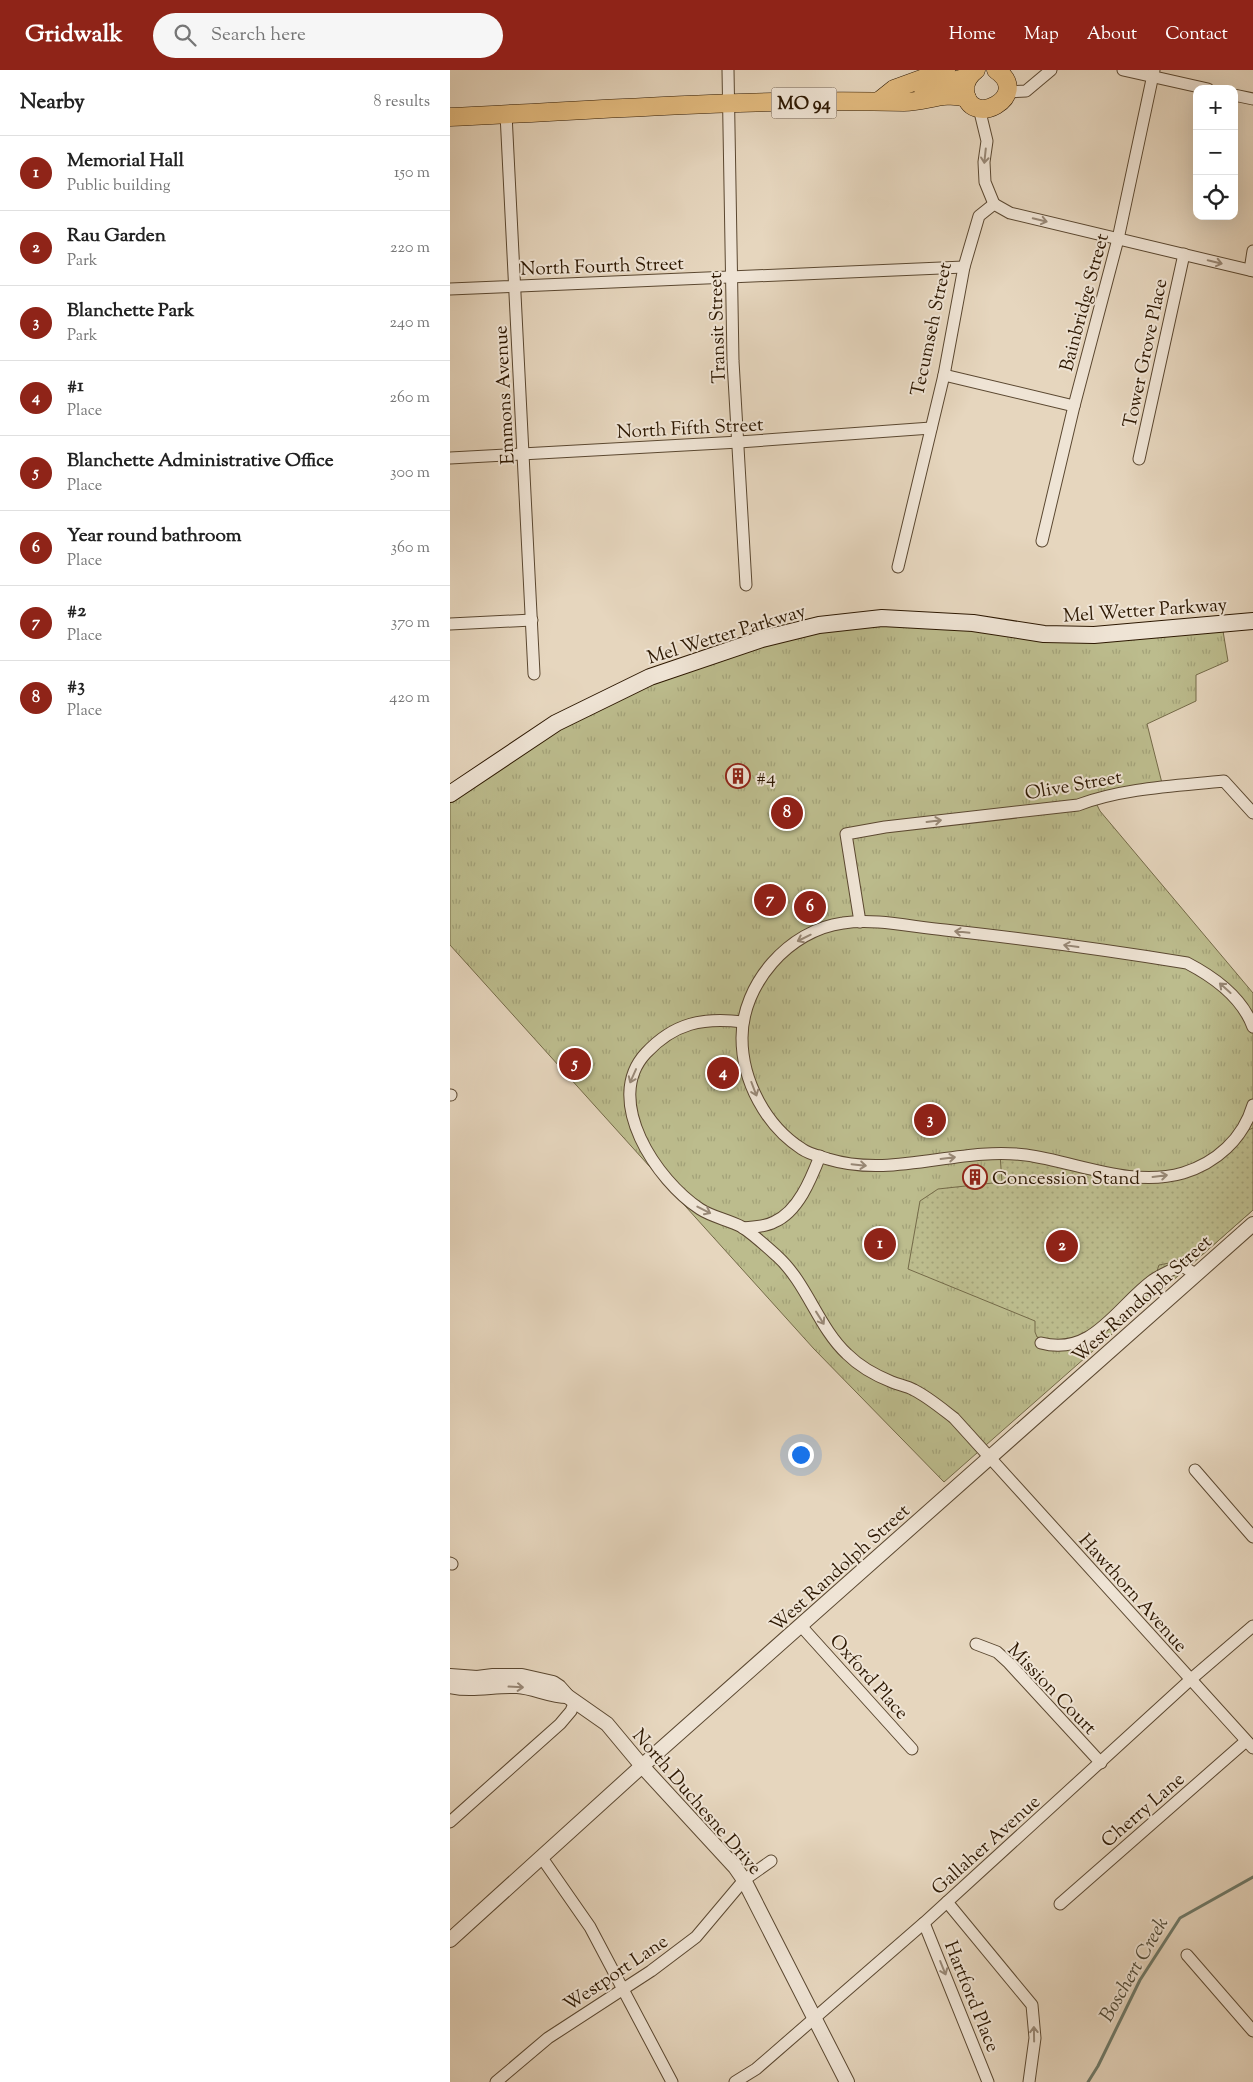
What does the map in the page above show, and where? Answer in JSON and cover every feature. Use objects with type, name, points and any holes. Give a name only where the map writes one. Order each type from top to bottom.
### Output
[{"type":"main road","points":[[879,101],[894,88],[946,70]]},
{"type":"main road","points":[[879,101],[899,97],[972,73]]},
{"type":"main road","points":[[972,73],[965,87],[973,103]]},
{"type":"main road","name":"MO 94","points":[[450,117],[728,104],[907,102],[954,94],[988,109],[997,106],[1003,100],[1003,77]]},
{"type":"main road","name":"Mel Wetter Parkway","points":[[450,783],[552,715],[647,668],[759,630],[817,616],[882,609],[974,614],[1045,625],[1106,630],[1253,611]]},
{"type":"main road","name":"Mel Wetter Parkway","points":[[450,794],[556,723],[650,677],[762,639],[819,625],[882,618],[973,623],[1044,634],[1253,621]]},
{"type":"street","name":"Transit Street","points":[[728,70],[733,361],[746,585]]},
{"type":"street","points":[[1003,77],[1026,91],[1051,70]]},
{"type":"street","points":[[1123,70],[1153,73],[1194,85]]},
{"type":"street","name":"Bainbridge Street","points":[[1042,541],[1074,406],[1118,239],[1153,73]]},
{"type":"street","points":[[1238,95],[1253,99]]},
{"type":"street","points":[[973,103],[987,140],[984,162],[985,182],[994,204],[1010,213],[1251,270],[1253,251]]},
{"type":"street","name":"Emmons Avenue","points":[[506,114],[534,674]]},
{"type":"street","name":"Tecumseh Street","points":[[898,567],[944,375],[964,267],[979,216],[994,204]]},
{"type":"street","name":"Tower Grove Place","points":[[1139,459],[1184,254]]},
{"type":"street","name":"North Fourth Street","points":[[450,289],[964,267]]},
{"type":"street","points":[[944,375],[1074,406]]},
{"type":"street","name":"North Fifth Street","points":[[450,458],[739,442],[931,428]]},
{"type":"street","points":[[450,624],[532,620]]},
{"type":"street","name":"Olive Street","points":[[860,922],[846,834],[885,827],[1078,804],[1094,799],[1163,787],[1224,781],[1253,813]]},
{"type":"street","points":[[1253,1027],[1236,999],[1210,975],[1187,963],[1018,938],[860,922],[841,923],[818,930],[794,942],[775,960],[760,980],[747,1006],[743,1022],[742,1042],[748,1075],[761,1107],[778,1131],[804,1150],[843,1164],[872,1167],[994,1154],[1023,1155],[1120,1175],[1152,1177],[1180,1174],[1203,1166],[1229,1146],[1241,1133],[1253,1105]]},
{"type":"street","name":"Hawthorn Avenue","points":[[743,1022],[703,1021],[679,1028],[662,1038],[642,1058],[629,1083],[630,1108],[638,1136],[652,1159],[680,1193],[701,1210],[743,1228],[779,1258],[795,1278],[830,1334],[847,1354],[866,1368],[890,1381],[913,1389],[954,1418],[1250,1744]]},
{"type":"street","points":[[1241,1133],[1253,1128]]},
{"type":"street","points":[[743,1228],[770,1224],[781,1218],[804,1190],[820,1156]]},
{"type":"street","name":"West Randolph Street","points":[[450,1940],[642,1766],[1253,1224]]},
{"type":"street","points":[[1041,1343],[1055,1347],[1094,1335],[1154,1280],[1181,1265],[1195,1274]]},
{"type":"street","points":[[1195,1470],[1253,1537]]},
{"type":"street","name":"Oxford Place","points":[[801,1626],[912,1750]]},
{"type":"street","name":"Gallaher Avenue","points":[[735,2082],[756,2069],[924,1923],[1190,1680],[1253,1626]]},
{"type":"street","name":"Mission Court","points":[[976,1644],[997,1652],[1101,1763]]},
{"type":"street","name":"North Duchesne Drive","points":[[450,1676],[477,1678],[522,1676],[553,1683],[560,1687],[571,1699],[607,1724],[642,1766],[735,1867],[744,1880],[847,2082]]},
{"type":"street","name":"North Duchesne Drive","points":[[450,1686],[470,1689],[518,1686],[571,1699]]},
{"type":"street","points":[[450,1822],[560,1724],[571,1711],[571,1699]]},
{"type":"street","name":"Cherry Lane","points":[[1060,1904],[1250,1744]]},
{"type":"street","points":[[542,1858],[590,1927],[672,2082]]},
{"type":"street","name":"Westport Lane","points":[[496,2082],[548,2038],[623,1987],[651,1971],[696,1937],[744,1880],[771,1861]]},
{"type":"street","name":"Hartford Place","points":[[947,1902],[1032,2005],[1035,2038],[1028,2082]]},
{"type":"street","name":"Hartford Place","points":[[924,1923],[988,2082]]},
{"type":"street","points":[[1187,1955],[1253,2031]]},
{"type":"green space","points":[[882,618],[1044,634],[1222,625],[1228,661],[1196,675],[1196,701],[1147,724],[1163,787],[1094,799],[1100,811],[1253,993],[1253,1210],[944,1482],[814,1349],[450,945],[450,795],[556,723],[762,639]]},
{"type":"green space","points":[[1253,1128],[1253,1210],[1193,1263],[1184,1260],[1159,1265],[1154,1280],[1094,1335],[1051,1341],[1037,1337],[1035,1321],[908,1269],[920,1201],[938,1189],[1002,1182],[1000,1154],[1152,1177],[1203,1166],[1241,1133]]},
{"type":"waterway","name":"Boschert Creek","points":[[1088,2082],[1098,2066],[1140,1980],[1180,1918],[1253,1877]]},
{"type":"place","name":"#4","points":[[738,776]]},
{"type":"place","name":"#3","points":[[787,813]]},
{"type":"place","name":"#2","points":[[770,900]]},
{"type":"place","name":"Year round bathroom","points":[[810,907]]},
{"type":"place","name":"Blanchette Administrative Office","points":[[575,1064]]},
{"type":"place","name":"#1","points":[[723,1073]]},
{"type":"place","name":"Blanchette Park","points":[[930,1120]]},
{"type":"place","name":"Concession Stand","points":[[975,1177]]},
{"type":"place","name":"Memorial Hall","points":[[880,1244]]},
{"type":"place","name":"Rau Garden","points":[[1062,1246]]}]
